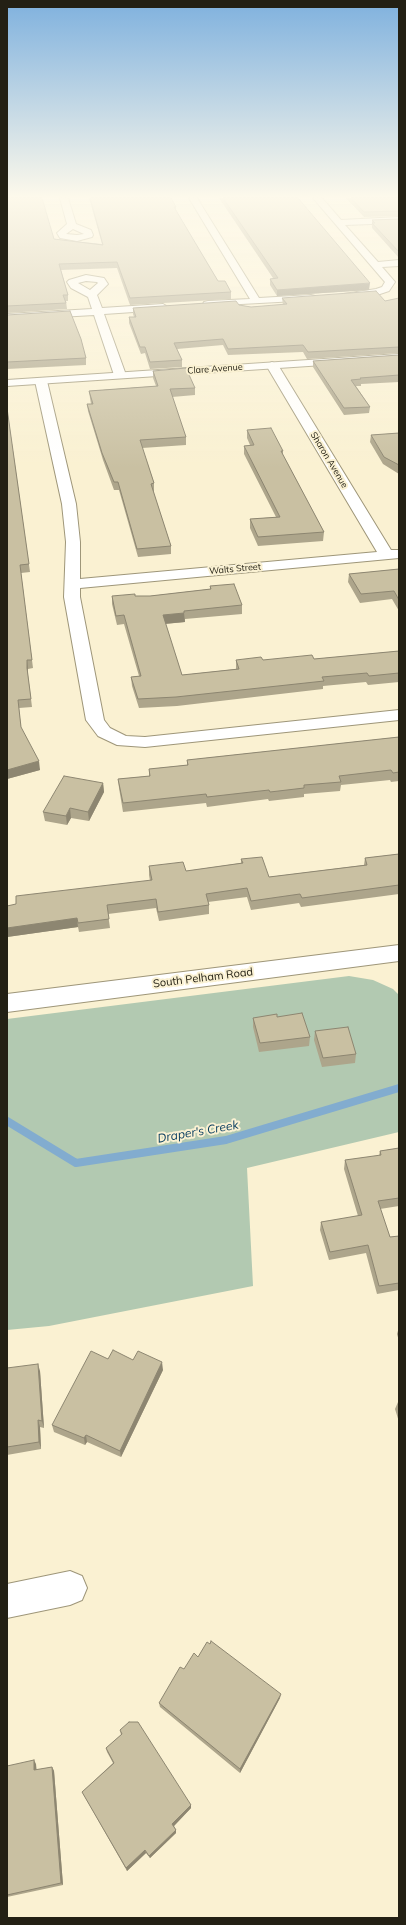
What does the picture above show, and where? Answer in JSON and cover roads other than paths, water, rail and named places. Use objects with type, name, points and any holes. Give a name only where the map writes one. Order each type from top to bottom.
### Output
[{"type":"street","points":[[248,288],[256,301]]},
{"type":"street","points":[[334,297],[365,295],[382,291],[387,288]]},
{"type":"street","points":[[92,295],[120,376]]},
{"type":"street","points":[[201,305],[319,298]]},
{"type":"street","points":[[7,317],[177,306]]},
{"type":"street","name":"Clare Avenue","points":[[7,383],[399,357]]},
{"type":"street","name":"Sharon Avenue","points":[[272,365],[393,555]]},
{"type":"street","points":[[41,381],[70,510],[73,542],[71,584],[72,598],[95,720],[98,726],[108,735],[123,741],[145,742],[399,715]]},
{"type":"street","name":"Walts Street","points":[[71,584],[393,555]]},
{"type":"street","points":[[92,743],[108,735]]},
{"type":"street","name":"South Pelham Road","points":[[7,1003],[399,953]]},
{"type":"street","points":[[7,1601],[70,1588]]},
{"type":"waterway","name":"Draper's Creek","points":[[7,1121],[76,1163],[226,1140],[399,1088]]}]
